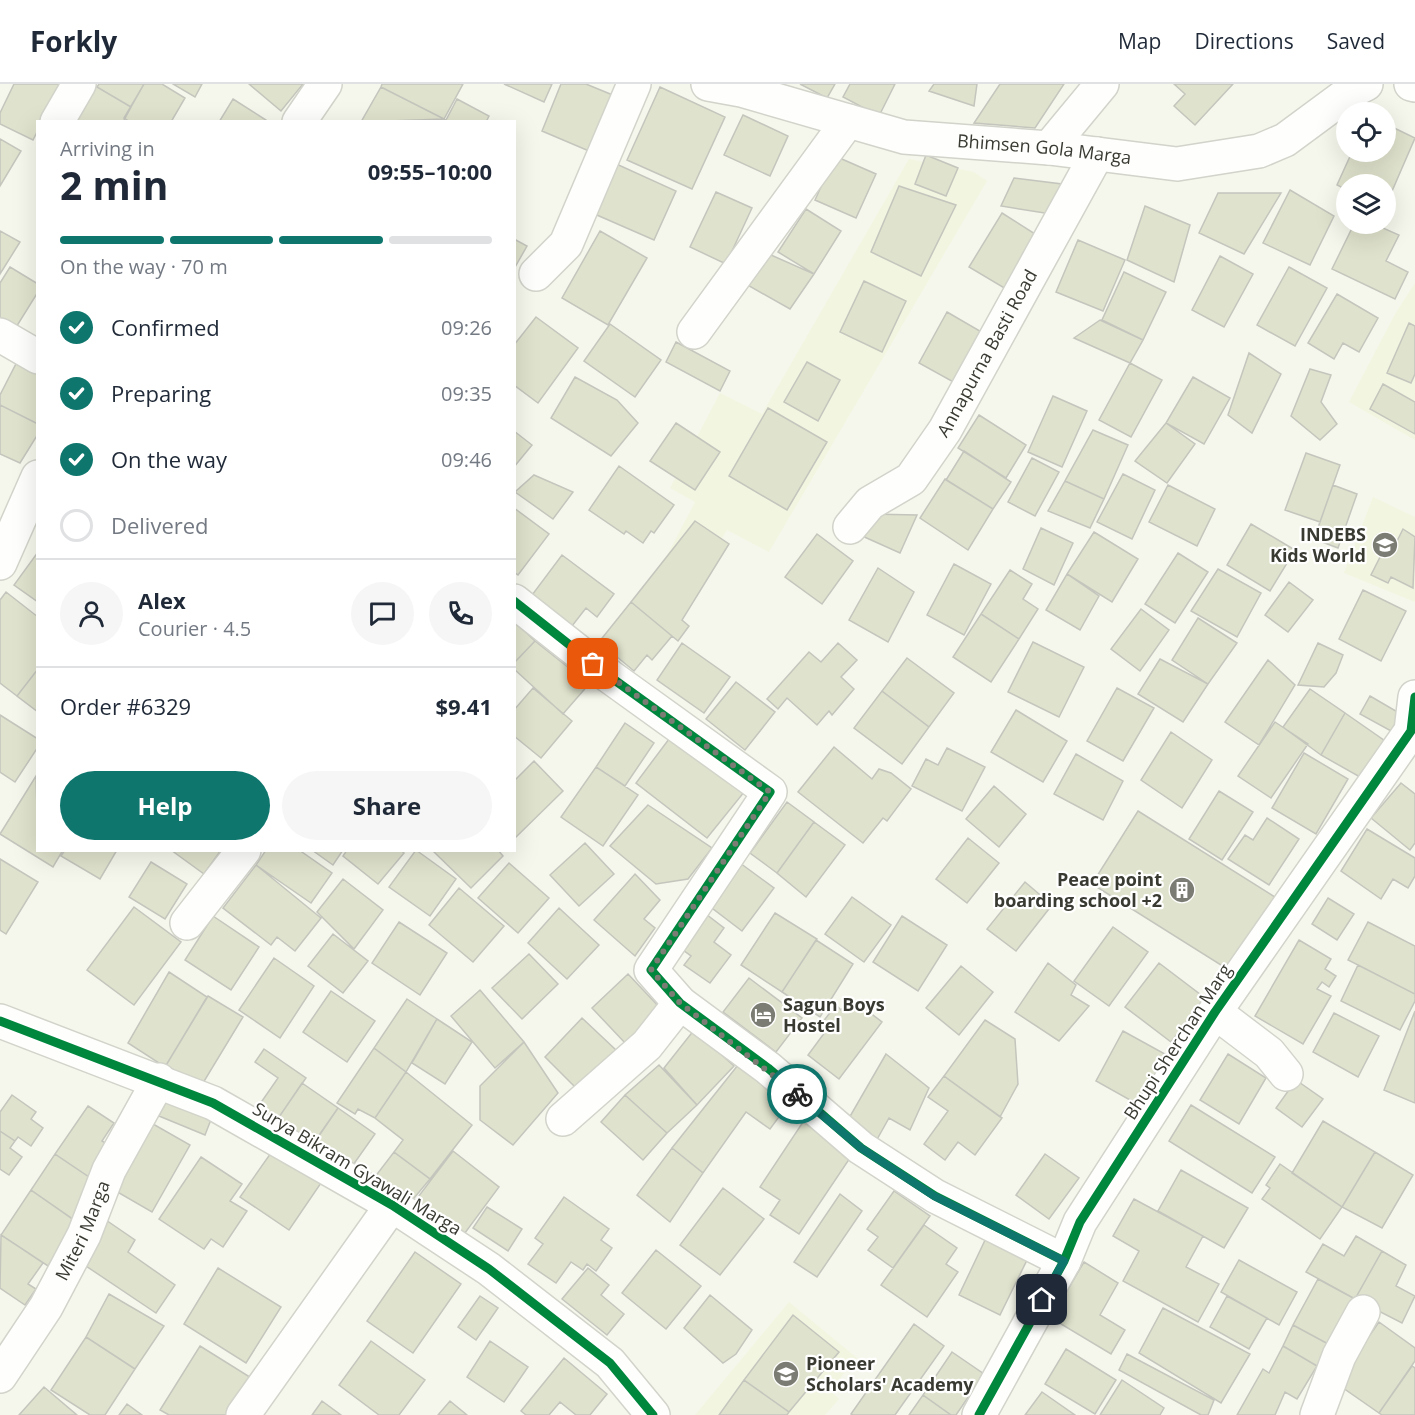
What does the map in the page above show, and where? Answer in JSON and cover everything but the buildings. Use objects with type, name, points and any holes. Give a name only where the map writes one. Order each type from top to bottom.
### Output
[{"type":"street","points":[[58,120],[79,84]]},
{"type":"street","points":[[300,120],[325,84]]},
{"type":"street","points":[[536,274],[566,243],[634,84]]},
{"type":"street","name":"Bhimsen Gola Marga","points":[[708,84],[741,90],[904,137],[1049,148],[1177,164],[1259,151],[1285,140],[1350,92],[1366,84]]},
{"type":"street","points":[[1049,148],[1102,84]]},
{"type":"street","points":[[694,332],[848,121]]},
{"type":"street","name":"Annapurna Basti Road","points":[[850,527],[870,503],[910,479],[945,430],[1097,154]]},
{"type":"street","points":[[0,335],[36,356]]},
{"type":"street","points":[[0,563],[36,482]]},
{"type":"street","points":[[516,603],[609,676],[770,792],[651,970],[680,1003],[768,1068],[861,1148],[934,1196],[1064,1261]]},
{"type":"street","name":"Bhupi Sherchan Marg","points":[[990,1411],[1064,1261],[1080,1222],[1215,1012],[1411,731],[1415,697]]},
{"type":"street","points":[[187,923],[242,852]]},
{"type":"street","points":[[563,1119],[647,1045],[680,1003]]},
{"type":"street","points":[[1215,1012],[1269,1053],[1286,1074]]},
{"type":"street","name":"Surya Bikram Gyawali Marga","points":[[0,1021],[159,1080],[213,1103],[392,1205],[489,1269],[610,1363],[653,1415]]},
{"type":"street","name":"Miteri Marga","points":[[0,1376],[46,1307],[84,1235],[109,1170],[159,1080]]},
{"type":"street","points":[[243,1415],[392,1205]]},
{"type":"street","points":[[1317,1415],[1340,1356],[1363,1312]]},
{"type":"shaded area","points":[[909,159],[974,172],[987,181],[769,552],[727,530],[679,608],[648,592],[695,502],[670,488],[720,393],[762,414]]},
{"type":"shaded area","points":[[1415,283],[1415,440],[1349,402],[1395,314]]},
{"type":"shaded area","name":"INDEBS Kids World","points":[[1373,497],[1415,517],[1415,602],[1344,573]]},
{"type":"shaded area","name":"Pioneer Scholars' Academy","points":[[789,1302],[857,1358],[830,1390],[839,1399],[825,1415],[695,1415]]},
{"type":"cycle path","points":[[516,603],[609,676],[770,792],[651,970],[680,1003],[768,1068],[861,1148],[935,1196],[1064,1261]]},
{"type":"cycle path","points":[[979,1415],[1064,1261],[1080,1222],[1215,1012],[1411,731],[1415,697]]},
{"type":"cycle path","points":[[0,1021],[213,1103],[392,1205],[489,1269],[610,1363],[653,1415]]},
{"type":"way so far","points":[[593,664],[770,792],[651,970],[680,1003],[768,1068],[797,1094]]},
{"type":"place","name":"INDEBS Kids World","points":[[1385,545]]},
{"type":"place","name":"Peace point boarding school +2","points":[[1182,890]]},
{"type":"place","name":"Sagun Boys Hostel","points":[[763,1015]]},
{"type":"place","name":"Pioneer Scholars' Academy","points":[[786,1374]]},
{"type":"route","points":[[797,1094],[861,1148],[934,1196],[1064,1261],[1042,1300]]}]
